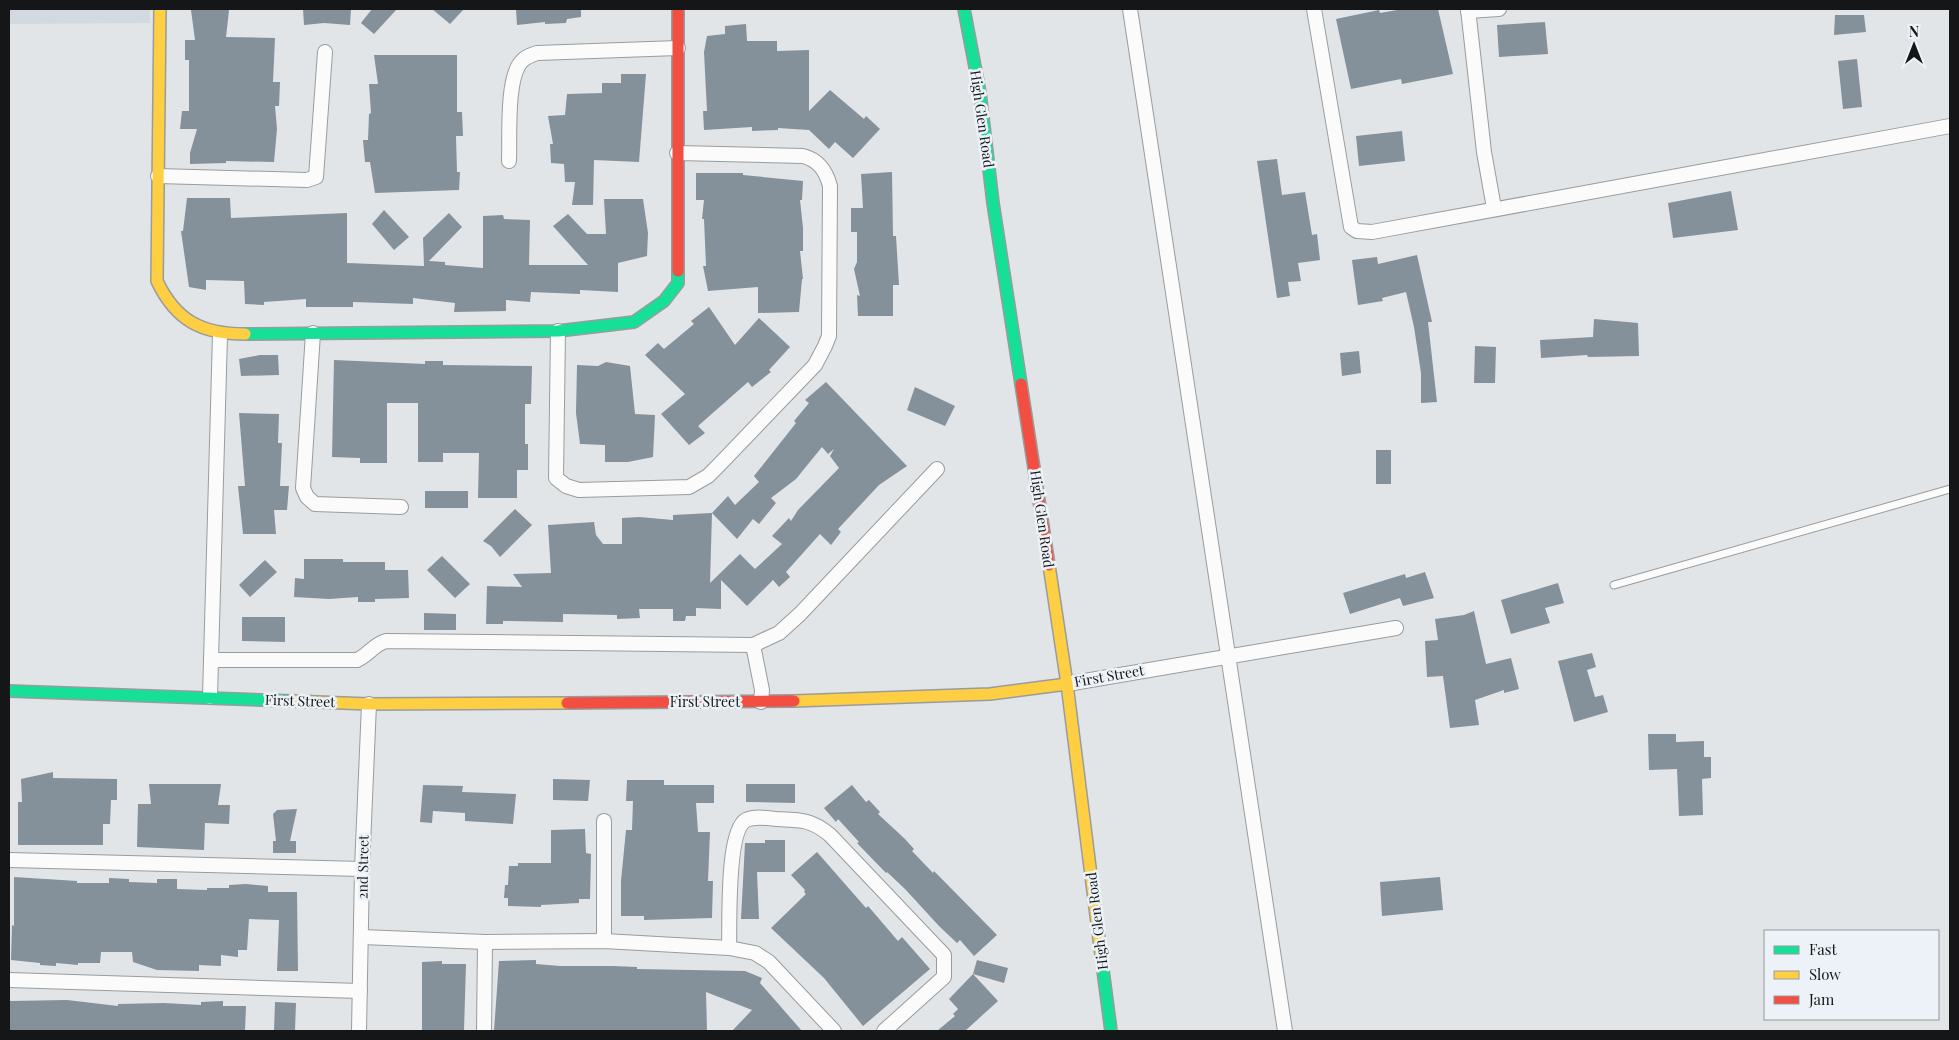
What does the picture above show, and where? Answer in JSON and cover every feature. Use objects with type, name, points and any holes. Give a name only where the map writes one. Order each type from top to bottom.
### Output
[{"type":"street","points":[[160,9],[157,281],[163,296],[178,312],[202,330],[220,334],[558,332],[634,322],[652,311],[673,292],[678,283],[678,9]]},
{"type":"street","name":"High Glen Road","points":[[964,9],[980,93],[993,203],[1067,684],[1111,1031]]},
{"type":"street","points":[[1130,9],[1285,1031]]},
{"type":"street","points":[[1314,9],[1351,227],[1357,231],[1372,232],[1494,208],[1950,126]]},
{"type":"street","points":[[1494,208],[1484,152],[1468,10],[1499,9]]},
{"type":"street","points":[[509,161],[513,79],[519,65],[529,56],[537,53],[678,48]]},
{"type":"street","points":[[158,176],[307,180],[316,176],[325,52]]},
{"type":"street","points":[[558,332],[556,478],[566,486],[580,490],[690,487],[699,483],[719,466],[815,365],[829,336],[830,186],[824,170],[812,158],[803,156],[677,153]]},
{"type":"street","points":[[313,333],[303,488],[307,498],[315,504],[401,507]]},
{"type":"street","points":[[210,697],[220,334]]},
{"type":"street","points":[[211,660],[357,660],[365,657],[376,645],[386,641],[753,645],[779,633],[800,614],[937,469]]},
{"type":"street","name":"First Street","points":[[9,691],[369,704],[761,702],[990,694],[1067,684],[1396,628]]},
{"type":"street","points":[[753,645],[762,690],[761,702]]},
{"type":"street","name":"2nd Street","points":[[359,1031],[362,869],[369,704]]},
{"type":"street","points":[[729,948],[732,852],[740,826],[746,820],[758,818],[815,823],[830,835],[944,955],[944,977],[884,1031]]},
{"type":"street","points":[[604,821],[604,941]]},
{"type":"street","points":[[9,860],[362,869]]},
{"type":"street","points":[[362,937],[485,942],[604,941],[729,948],[755,953],[769,962],[834,1031]]},
{"type":"street","points":[[484,1031],[485,942]]},
{"type":"street","points":[[9,980],[360,991]]},
{"type":"lane","points":[[1614,585],[1950,488]]},
{"type":"shaded area","points":[[9,9],[150,9],[150,23],[9,24]]},
{"type":"building","points":[[303,9],[351,9],[350,25],[324,23],[304,25]]},
{"type":"building","points":[[372,9],[397,9],[374,34],[361,23]]},
{"type":"building","points":[[432,9],[464,9],[450,24]]},
{"type":"building","points":[[516,9],[581,9],[581,17],[567,19],[566,23],[545,24],[545,22],[517,25]]},
{"type":"building","points":[[1403,9],[1438,9],[1453,74],[1402,84],[1401,79],[1351,89],[1336,19],[1379,10],[1380,13]]},
{"type":"building","points":[[191,10],[229,10],[226,37],[275,38],[273,82],[280,82],[279,106],[275,106],[277,129],[274,162],[226,161],[226,163],[190,164],[190,153],[197,129],[180,129],[182,111],[189,111],[189,60],[185,60],[185,40],[195,40]]},
{"type":"building","points":[[1835,15],[1864,15],[1866,32],[1834,35]]},
{"type":"building","points":[[1545,22],[1548,54],[1499,57],[1497,25]]},
{"type":"building","points":[[746,24],[747,41],[777,41],[777,51],[809,50],[809,111],[830,90],[864,119],[866,116],[880,129],[853,158],[835,142],[829,149],[809,130],[778,128],[778,130],[752,131],[752,127],[704,130],[703,111],[707,111],[704,52],[707,36],[725,34],[725,26]]},
{"type":"building","points":[[374,55],[457,55],[457,112],[462,112],[463,136],[456,136],[457,172],[460,172],[459,190],[375,193],[370,162],[365,162],[363,140],[368,140],[369,114],[371,113],[369,84],[378,84]]},
{"type":"building","points":[[1857,59],[1862,107],[1843,109],[1838,61]]},
{"type":"building","points":[[621,74],[646,74],[639,162],[594,160],[593,205],[572,205],[575,182],[565,182],[564,164],[551,163],[550,144],[553,144],[548,116],[565,115],[567,94],[602,93],[602,83],[621,83]]},
{"type":"building","points":[[1402,131],[1405,161],[1359,166],[1356,136]]},
{"type":"building","points":[[1277,159],[1282,195],[1305,192],[1312,235],[1317,234],[1320,260],[1298,263],[1301,281],[1288,282],[1290,296],[1277,298],[1257,161]]},
{"type":"building","points":[[892,172],[893,236],[896,236],[899,285],[893,285],[893,316],[858,316],[857,295],[860,296],[854,269],[857,262],[857,232],[851,232],[851,208],[863,208],[861,174]]},
{"type":"building","points":[[696,173],[743,173],[743,175],[803,181],[802,200],[800,200],[803,251],[800,251],[803,279],[799,312],[758,313],[758,287],[708,291],[703,266],[706,266],[704,219],[702,219],[704,200],[696,200]]},
{"type":"building","points":[[1731,191],[1738,230],[1673,238],[1668,203]]},
{"type":"building","points":[[187,198],[230,198],[231,218],[347,213],[347,263],[424,266],[423,238],[449,213],[462,227],[429,261],[445,262],[445,265],[483,268],[483,216],[503,215],[504,219],[530,220],[529,265],[588,265],[553,226],[568,214],[587,234],[606,234],[604,199],[643,199],[648,233],[647,256],[618,263],[618,292],[580,290],[580,294],[531,292],[530,302],[506,300],[506,311],[454,312],[455,303],[413,298],[413,304],[353,302],[353,307],[306,307],[306,299],[264,302],[264,305],[245,304],[244,281],[206,280],[206,290],[189,287],[181,231],[183,231]]},
{"type":"building","points":[[384,210],[409,237],[394,250],[372,224]]},
{"type":"building","points":[[1417,255],[1432,322],[1428,322],[1437,402],[1421,403],[1421,373],[1406,292],[1382,298],[1383,301],[1358,305],[1352,260],[1377,257],[1378,264]]},
{"type":"building","points":[[709,307],[735,345],[759,318],[790,347],[769,370],[771,372],[752,387],[748,382],[698,426],[705,433],[689,445],[661,414],[685,394],[645,355],[658,343],[664,349],[694,324],[691,321]]},
{"type":"building","points":[[1594,319],[1638,323],[1639,356],[1588,357],[1587,355],[1541,358],[1540,340],[1593,337]]},
{"type":"building","points":[[1475,346],[1496,347],[1495,383],[1474,383]]},
{"type":"building","points":[[1359,351],[1361,373],[1342,376],[1340,353]]},
{"type":"building","points":[[260,355],[278,355],[279,375],[241,376],[239,359]]},
{"type":"building","points":[[334,360],[425,364],[425,361],[443,361],[443,365],[532,366],[531,404],[525,404],[525,444],[528,444],[528,470],[517,470],[517,498],[478,498],[479,453],[443,453],[443,462],[418,462],[418,403],[387,403],[387,463],[360,463],[360,458],[332,457]]},
{"type":"building","points":[[606,362],[630,366],[635,414],[655,415],[653,457],[628,462],[605,462],[605,445],[580,444],[576,413],[577,365],[598,366]]},
{"type":"building","points":[[826,382],[907,466],[879,485],[838,529],[841,532],[831,545],[820,534],[786,572],[790,577],[779,587],[773,580],[747,606],[721,580],[721,609],[696,608],[696,616],[686,616],[685,621],[673,621],[673,609],[639,609],[640,618],[617,619],[617,615],[563,614],[563,622],[503,621],[503,624],[486,624],[487,586],[522,587],[513,574],[551,573],[548,525],[594,522],[596,535],[603,544],[622,544],[622,518],[639,517],[673,520],[673,515],[712,513],[728,496],[735,505],[759,482],[754,476],[796,423],[794,421],[809,403],[805,400]],"holes":[[[822,447],[828,454],[834,449],[830,456],[839,468],[798,510],[791,521],[789,518],[772,536],[782,544],[755,569],[740,554],[710,583],[712,513],[737,539],[753,519],[759,524],[776,503],[771,498],[796,479]]]},
{"type":"building","points":[[915,387],[955,406],[945,426],[907,410]]},
{"type":"building","points":[[239,413],[279,414],[278,443],[282,443],[280,486],[289,486],[287,510],[274,510],[276,534],[243,534],[238,486],[245,486]]},
{"type":"building","points":[[1376,450],[1391,450],[1391,484],[1376,484]]},
{"type":"building","points":[[425,491],[468,491],[468,508],[425,508]]},
{"type":"building","points":[[515,509],[532,525],[500,557],[491,546],[483,541]]},
{"type":"building","points":[[442,556],[470,584],[455,598],[427,570]]},
{"type":"building","points":[[304,559],[343,559],[343,562],[385,562],[385,570],[408,570],[409,598],[375,599],[375,602],[358,602],[358,597],[329,599],[294,597],[295,578],[304,579]]},
{"type":"building","points":[[265,560],[277,572],[250,597],[239,585]]},
{"type":"building","points":[[1425,572],[1434,598],[1403,606],[1400,598],[1350,614],[1343,593],[1405,574],[1406,578]]},
{"type":"building","points":[[1558,583],[1564,603],[1545,608],[1550,623],[1511,634],[1501,600]]},
{"type":"building","points":[[1474,611],[1486,664],[1511,658],[1519,689],[1504,693],[1504,690],[1475,700],[1479,725],[1450,728],[1443,676],[1427,677],[1425,641],[1438,640],[1435,619],[1464,615]]},
{"type":"building","points":[[424,613],[456,614],[456,630],[424,630]]},
{"type":"building","points":[[242,617],[285,617],[285,642],[242,641]]},
{"type":"building","points":[[1592,653],[1596,667],[1587,670],[1595,697],[1603,695],[1608,712],[1574,722],[1558,661]]},
{"type":"building","points":[[1648,734],[1676,734],[1676,742],[1704,741],[1704,757],[1711,757],[1711,778],[1702,779],[1703,815],[1679,816],[1677,769],[1649,770]]},
{"type":"building","points":[[53,772],[53,778],[117,779],[117,800],[111,800],[110,824],[103,824],[103,845],[18,845],[18,802],[22,802],[21,779]]},
{"type":"building","points":[[553,779],[590,780],[588,801],[553,800]]},
{"type":"building","points":[[627,780],[664,780],[664,785],[714,785],[714,803],[696,803],[698,832],[710,832],[708,881],[713,881],[712,918],[644,920],[644,916],[621,916],[621,881],[626,830],[632,830],[633,801],[626,801]]},
{"type":"building","points":[[149,784],[221,784],[218,805],[230,805],[229,824],[205,823],[204,850],[137,847],[138,804],[151,804]]},
{"type":"building","points":[[746,784],[795,784],[795,803],[746,802]]},
{"type":"building","points":[[423,785],[463,786],[462,792],[516,794],[513,824],[465,821],[465,813],[433,811],[432,823],[420,822]]},
{"type":"building","points":[[852,785],[866,802],[869,800],[880,812],[878,814],[905,839],[914,849],[912,851],[933,873],[934,871],[997,935],[974,956],[960,940],[957,943],[939,926],[905,889],[886,873],[857,843],[859,842],[838,819],[836,822],[824,808]]},
{"type":"building","points":[[297,809],[290,841],[296,841],[296,853],[273,853],[273,841],[276,841],[273,814],[277,810]]},
{"type":"building","points":[[585,829],[586,853],[591,854],[590,899],[579,899],[579,903],[541,905],[541,907],[508,906],[508,898],[504,898],[505,885],[508,885],[509,866],[518,866],[518,863],[551,863],[551,830]]},
{"type":"building","points":[[765,840],[785,840],[785,872],[757,872],[759,919],[741,919],[745,843],[765,843]]},
{"type":"building","points":[[817,852],[866,908],[868,906],[898,941],[902,937],[930,969],[863,1026],[824,978],[771,928],[806,894],[805,890],[791,875]]},
{"type":"building","points":[[14,877],[77,881],[77,883],[109,883],[109,878],[129,879],[129,882],[157,883],[157,879],[177,879],[177,889],[207,890],[207,888],[229,888],[229,885],[246,884],[268,886],[268,892],[297,892],[298,971],[277,971],[279,920],[249,919],[247,950],[238,950],[238,957],[221,955],[221,966],[199,965],[199,971],[157,970],[133,962],[132,952],[101,952],[100,963],[78,963],[78,965],[56,963],[56,966],[40,965],[40,963],[11,960],[12,925],[14,926]]},
{"type":"building","points":[[1440,877],[1443,910],[1382,916],[1380,882]]},
{"type":"building","points":[[536,960],[536,964],[560,966],[745,971],[762,978],[760,983],[802,1031],[732,1031],[752,1010],[706,992],[707,1031],[494,1031],[499,961]]},
{"type":"building","points":[[977,960],[1008,968],[1004,983],[973,974]]},
{"type":"building","points":[[442,961],[442,964],[466,964],[464,1031],[422,1031],[422,962]]},
{"type":"building","points":[[973,974],[998,1001],[965,1031],[937,1031],[955,1016],[953,1014],[958,1009],[949,999]]},
{"type":"building","points":[[67,1000],[118,1006],[118,1004],[164,1003],[201,1005],[201,1002],[223,1001],[223,1006],[246,1006],[245,1031],[9,1031],[9,1001]]},
{"type":"building","points":[[275,1002],[296,1003],[295,1031],[274,1031]]},
{"type":"traffic: fast","points":[[964,9],[980,93],[993,203],[1021,384]]},
{"type":"traffic: fast","points":[[245,334],[558,331],[634,322],[664,301],[678,283],[678,271]]},
{"type":"traffic: fast","points":[[9,691],[292,701]]},
{"type":"traffic: fast","points":[[1101,955],[1111,1031]]},
{"type":"traffic: slow","points":[[160,9],[157,281],[164,295],[173,306],[192,322],[203,328],[216,331],[245,334]]},
{"type":"traffic: slow","points":[[1049,565],[1067,684],[1101,955]]},
{"type":"traffic: slow","points":[[794,701],[990,694],[1067,684]]},
{"type":"traffic: slow","points":[[292,701],[369,704],[567,703]]},
{"type":"traffic: jam","points":[[678,9],[678,271]]},
{"type":"traffic: jam","points":[[1021,384],[1049,565]]},
{"type":"traffic: jam","points":[[567,703],[794,701]]}]
